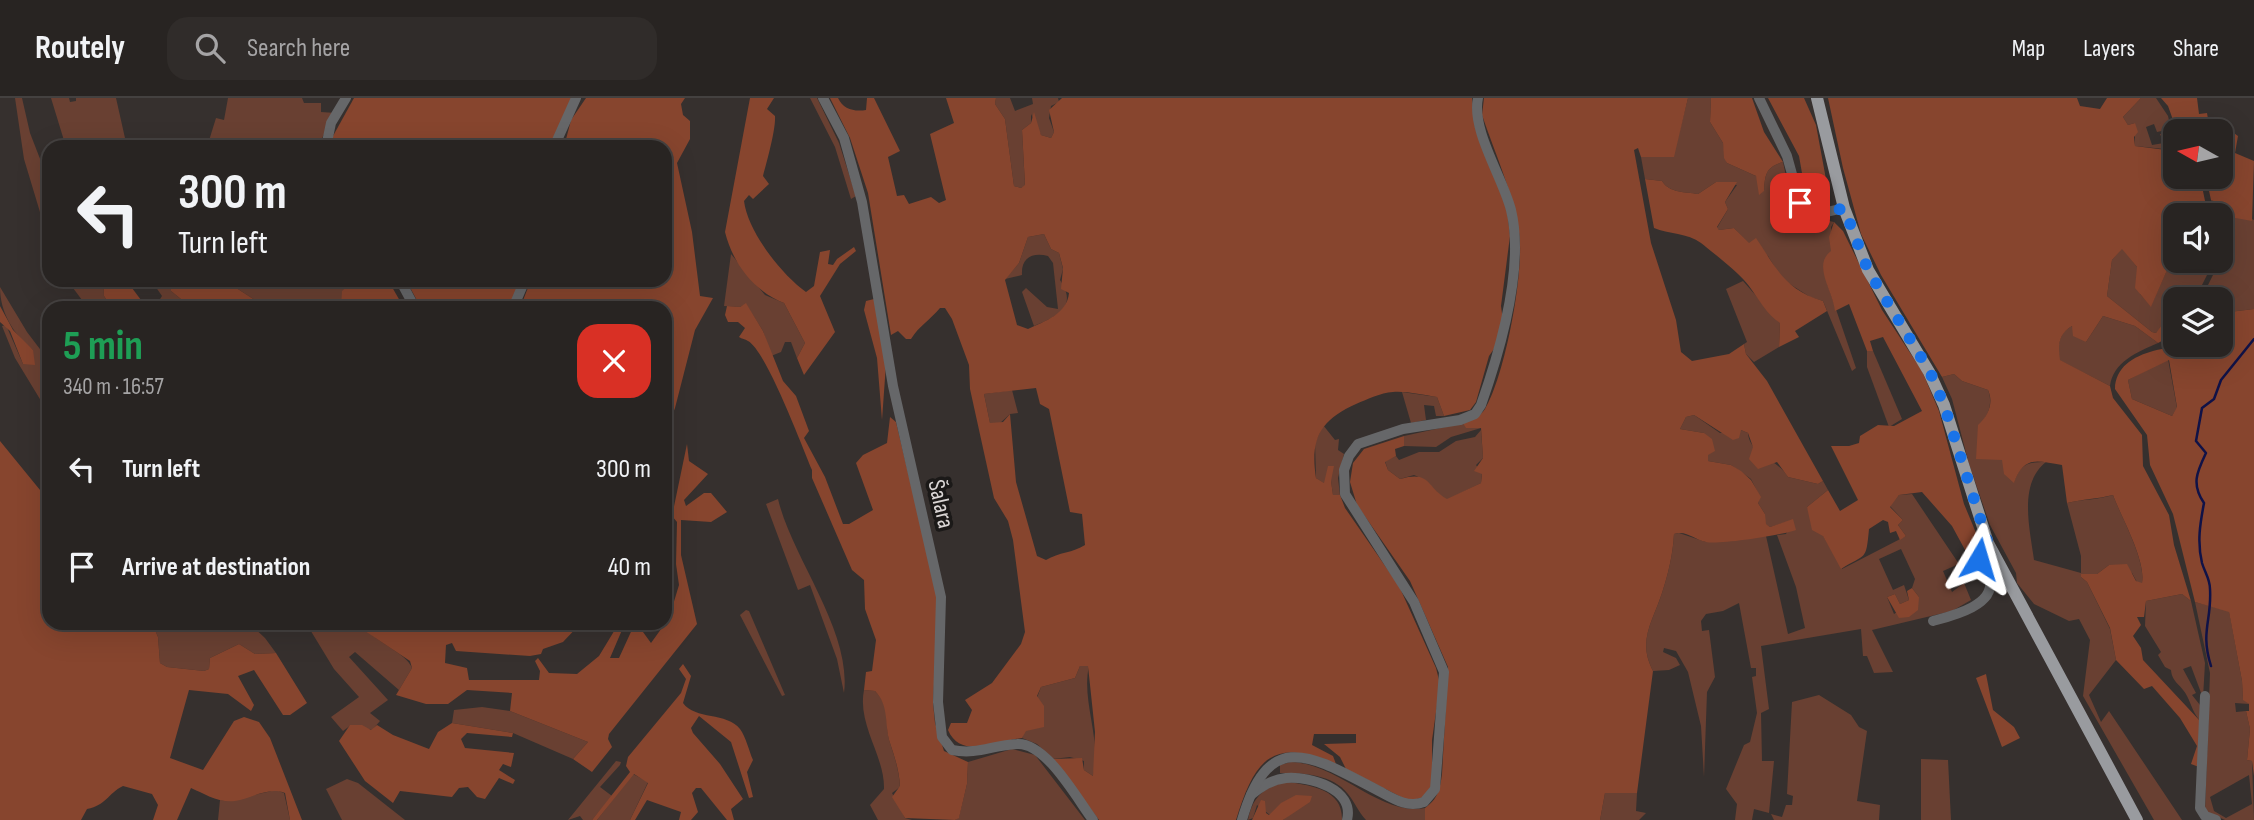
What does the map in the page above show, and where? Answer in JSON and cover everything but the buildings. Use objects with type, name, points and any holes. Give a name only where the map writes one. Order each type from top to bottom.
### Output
[{"type":"main road","points":[[1817,98],[1844,208],[1868,270],[1930,372],[1944,405],[1988,543],[2137,820]]},
{"type":"street","points":[[326,140],[326,135],[346,98]]},
{"type":"street","points":[[557,140],[576,98]]},
{"type":"street","name":"Šalara","points":[[823,98],[844,138],[862,202],[893,386],[941,597],[938,702],[942,737],[952,750],[972,754],[1021,743],[1036,749],[1052,764],[1093,820]]},
{"type":"street","points":[[1242,820],[1257,777],[1270,765],[1298,756],[1351,776],[1405,805],[1424,802],[1436,789],[1444,672],[1408,590],[1345,494],[1344,471],[1358,444],[1403,429],[1460,420],[1475,414],[1481,405],[1507,321],[1514,238],[1511,211],[1478,117],[1478,98]]},
{"type":"street","points":[[1759,98],[1787,156],[1800,203],[1807,211],[1818,214],[1844,208]]},
{"type":"street","points":[[1933,621],[1971,607],[1988,592],[1990,581],[1979,555],[1988,543]]},
{"type":"street","points":[[2205,696],[2200,808],[2205,816],[2216,820]]},
{"type":"street","points":[[1248,797],[1265,783],[1301,778],[1327,786],[1342,796],[1347,807],[1347,820]]},
{"type":"shaded area","points":[[15,98],[22,98],[30,133],[42,164],[42,219],[24,159]]},
{"type":"shaded area","points":[[51,98],[69,98],[70,102],[76,101],[76,98],[116,98],[125,140],[64,140]]},
{"type":"shaded area","points":[[228,98],[302,98],[304,103],[321,103],[321,112],[336,113],[321,140],[209,140],[216,118],[224,120]]},
{"type":"shaded area","points":[[354,98],[573,98],[558,140],[332,140]]},
{"type":"shaded area","points":[[586,98],[685,98],[681,104],[683,115],[690,121],[690,139],[677,163],[692,232],[700,296],[713,298],[695,330],[672,416],[672,301],[523,301],[528,287],[672,287],[672,140],[566,140],[571,120]]},
{"type":"shaded area","points":[[750,98],[774,98],[767,109],[775,116],[775,122],[763,176],[769,184],[753,199],[749,195],[744,201],[752,226],[767,251],[786,275],[806,292],[814,286],[820,252],[830,250],[828,264],[833,265],[854,247],[856,251],[840,264],[820,296],[835,332],[804,375],[797,358],[805,343],[784,303],[763,291],[746,275],[733,255],[725,232]]},
{"type":"shaded area","points":[[810,98],[817,98],[839,143],[856,196],[851,199],[835,147]]},
{"type":"shaded area","points":[[830,98],[838,98],[846,107],[857,111],[866,110],[867,98],[874,98],[900,151],[888,157],[897,196],[904,195],[909,204],[931,197],[939,203],[946,200],[930,134],[954,123],[946,98],[996,98],[995,104],[1005,119],[1014,186],[1021,188],[1025,185],[1022,130],[1031,123],[1034,112],[1041,135],[1051,138],[1054,132],[1049,110],[1062,98],[1472,98],[1475,127],[1507,209],[1510,236],[1501,306],[1503,321],[1496,346],[1489,356],[1476,402],[1470,410],[1444,416],[1437,397],[1398,392],[1379,395],[1344,410],[1326,424],[1320,432],[1315,452],[1316,478],[1324,483],[1328,466],[1334,466],[1331,481],[1333,495],[1340,495],[1345,508],[1399,586],[1436,668],[1440,684],[1432,740],[1432,785],[1425,797],[1409,801],[1346,769],[1340,757],[1324,744],[1356,743],[1356,734],[1314,734],[1312,745],[1333,756],[1336,764],[1296,753],[1281,754],[1269,759],[1250,782],[1236,820],[1099,820],[1053,759],[1082,758],[1084,770],[1093,776],[1095,732],[1088,666],[1080,666],[1075,678],[1041,687],[1037,696],[1044,706],[1044,727],[1026,731],[1022,738],[980,746],[970,747],[954,739],[948,730],[951,723],[967,723],[972,710],[965,700],[992,683],[1021,644],[1025,632],[1013,540],[1008,521],[994,498],[970,389],[969,365],[952,319],[945,308],[940,308],[911,339],[906,339],[898,331],[891,335],[868,193],[850,138]],"holes":[[[1044,234],[1051,249],[1059,253],[1063,268],[1061,289],[1069,293],[1060,312],[1028,329],[1017,325],[1005,280],[1019,263],[1028,237]],[[1036,388],[1040,404],[1049,409],[1070,512],[1082,514],[1085,545],[1046,560],[1037,556],[1016,482],[1010,414],[1003,422],[990,423],[984,394]]]},
{"type":"shaded area","points":[[996,98],[1010,98],[1015,111],[1033,104],[1032,98],[1058,98],[1059,102],[1051,106],[1049,118],[1054,132],[1051,138],[1041,135],[1031,114],[1031,123],[1022,130],[1025,186],[1021,188],[1014,186],[1005,119],[995,104]]},
{"type":"shaded area","points":[[1484,98],[1688,98],[1674,157],[1641,157],[1638,148],[1634,150],[1651,243],[1676,320],[1681,352],[1692,361],[1729,354],[1744,344],[1746,354],[1767,381],[1823,481],[1818,484],[1788,477],[1777,462],[1758,469],[1749,459],[1753,447],[1748,433],[1741,430],[1739,438],[1733,440],[1694,415],[1686,417],[1680,429],[1704,433],[1712,439],[1715,451],[1708,455],[1708,461],[1731,465],[1751,480],[1761,497],[1758,503],[1765,514],[1766,524],[1770,527],[1793,519],[1796,530],[1713,543],[1683,533],[1674,534],[1668,572],[1646,641],[1648,660],[1653,671],[1637,793],[1605,793],[1600,820],[1425,820],[1425,808],[1436,797],[1441,779],[1448,667],[1410,581],[1357,505],[1350,482],[1353,463],[1364,449],[1404,436],[1404,446],[1395,449],[1396,456],[1385,462],[1388,470],[1400,479],[1423,478],[1447,499],[1481,483],[1482,474],[1474,471],[1483,458],[1481,428],[1466,428],[1463,423],[1478,416],[1485,409],[1500,373],[1512,322],[1520,249],[1513,202],[1482,115]]},
{"type":"shaded area","points":[[1688,98],[1711,98],[1710,122],[1723,143],[1727,163],[1756,176],[1764,191],[1768,172],[1773,166],[1783,162],[1790,195],[1802,215],[1834,222],[1831,227],[1832,247],[1827,283],[1856,368],[1852,371],[1823,301],[1810,297],[1782,279],[1768,256],[1749,244],[1734,228],[1717,228],[1728,209],[1725,202],[1737,185],[1716,182],[1698,194],[1669,188],[1662,181],[1645,179],[1641,157],[1673,157]]},
{"type":"shaded area","points":[[1711,98],[1752,98],[1764,132],[1783,162],[1773,166],[1768,172],[1764,191],[1759,195],[1756,176],[1727,163],[1724,158],[1723,143],[1710,122]]},
{"type":"shaded area","points":[[1768,98],[1804,98],[1816,125],[1828,190],[1826,200],[1820,204],[1812,203],[1806,196],[1799,156]]},
{"type":"shaded area","points":[[1828,98],[2077,98],[2080,106],[2100,109],[2107,98],[2141,98],[2123,117],[2128,125],[2135,123],[2138,132],[2134,137],[2135,146],[2163,150],[2163,189],[2203,189],[2205,203],[2163,203],[2163,273],[2166,273],[2151,307],[2135,288],[2137,267],[2122,249],[2112,260],[2107,296],[2152,332],[2156,333],[2163,326],[2163,340],[2158,343],[2135,326],[2103,316],[2086,342],[2073,336],[2072,326],[2067,329],[2060,341],[2059,350],[2060,360],[2110,386],[2113,398],[2142,435],[2143,466],[2169,515],[2174,545],[2191,601],[2182,594],[2146,601],[2144,617],[2137,617],[2141,625],[2133,636],[2141,648],[2143,660],[2201,722],[2199,767],[2191,764],[2197,746],[2180,718],[2152,686],[2144,689],[2116,660],[2110,628],[2087,582],[2081,577],[2081,574],[2097,574],[2109,565],[2127,564],[2136,581],[2142,583],[2137,551],[2113,495],[2067,503],[2062,465],[2032,462],[2022,468],[2014,483],[2004,474],[2002,460],[1976,459],[1978,425],[1985,418],[1990,404],[1988,390],[1962,381],[1954,374],[1942,377],[1881,275],[1861,234]]},
{"type":"shaded area","points":[[2141,98],[2156,98],[2169,119],[2163,119],[2163,131],[2157,132],[2154,124],[2146,127],[2152,145],[2163,143],[2163,149],[2135,146],[2135,123],[2128,125],[2123,117]]},
{"type":"shaded area","points":[[2161,98],[2197,98],[2199,114],[2207,113],[2208,119],[2173,119],[2168,106]]},
{"type":"shaded area","points":[[2233,132],[2238,136],[2235,153],[2254,161],[2252,221],[2233,218],[2233,203],[2211,200],[2209,189],[2233,189]]},
{"type":"shaded area","points":[[1645,179],[1662,181],[1669,188],[1698,194],[1716,182],[1737,182],[1725,202],[1728,209],[1717,227],[1719,230],[1734,228],[1749,243],[1756,238],[1783,277],[1799,291],[1823,301],[1827,311],[1795,331],[1799,337],[1779,347],[1780,323],[1767,311],[1740,275],[1696,240],[1654,228]]},
{"type":"shaded area","points":[[2233,210],[2254,220],[2254,309],[2233,312],[2233,287],[2207,287],[2214,273],[2233,273]]},
{"type":"shaded area","points":[[1834,222],[1843,231],[1882,310],[1922,371],[1939,411],[1964,504],[1979,540],[1970,559],[1952,526],[1922,492],[1899,495],[1890,507],[1903,520],[1898,525],[1906,536],[1900,540],[1896,531],[1890,533],[1888,522],[1883,520],[1869,529],[1863,555],[1841,569],[1823,536],[1812,530],[1807,507],[1828,490],[1840,511],[1858,500],[1831,446],[1859,443],[1860,436],[1878,425],[1894,426],[1922,411],[1883,337],[1870,341],[1873,351],[1867,351],[1849,304],[1835,311],[1823,271],[1823,263],[1831,251],[1829,237]]},
{"type":"shaded area","points":[[1044,234],[1051,249],[1059,253],[1063,269],[1060,280],[1067,297],[1066,304],[1058,314],[1034,326],[1022,292],[1026,288],[1047,307],[1058,309],[1053,263],[1048,256],[1032,256],[1023,264],[1022,275],[1005,279],[1019,263],[1028,237]]},
{"type":"shaded area","points":[[2122,248],[2137,267],[2140,294],[2151,306],[2166,273],[2208,273],[2201,287],[2163,287],[2163,327],[2156,333],[2107,296],[2112,260]]},
{"type":"shaded area","points":[[731,254],[765,295],[784,303],[805,343],[797,358],[791,342],[785,342],[781,352],[771,356],[763,331],[746,304],[740,307],[724,306]]},
{"type":"shaded area","points":[[1743,281],[1780,323],[1779,347],[1754,362],[1746,354],[1744,344],[1747,342],[1726,289]]},
{"type":"shaded area","points":[[0,287],[42,352],[42,402],[15,358],[2,326],[6,325],[23,364],[33,350],[19,337],[9,322]]},
{"type":"shaded area","points":[[72,287],[103,287],[107,301],[83,301]]},
{"type":"shaded area","points":[[103,287],[131,287],[142,301],[107,301]]},
{"type":"shaded area","points":[[156,287],[171,287],[171,291],[183,301],[159,301],[162,296]]},
{"type":"shaded area","points":[[171,287],[235,287],[256,301],[183,301],[171,291]]},
{"type":"shaded area","points":[[235,287],[347,287],[343,301],[256,301]]},
{"type":"shaded area","points":[[347,287],[392,287],[400,301],[341,301],[342,291]]},
{"type":"shaded area","points":[[410,287],[518,287],[512,301],[417,301]]},
{"type":"shaded area","points":[[874,299],[886,364],[882,420],[877,358],[864,310],[866,301]]},
{"type":"shaded area","points":[[746,303],[763,331],[783,381],[796,396],[809,431],[804,438],[825,477],[843,524],[849,524],[873,510],[856,463],[863,455],[887,443],[890,417],[896,422],[936,589],[938,611],[933,703],[935,723],[944,751],[968,762],[967,784],[959,818],[955,820],[905,818],[892,797],[900,786],[888,736],[885,709],[875,691],[864,690],[866,672],[872,671],[876,640],[865,609],[864,580],[852,570],[774,380],[756,348],[739,337],[745,328],[738,322],[728,322],[725,315],[727,306],[740,307]]},
{"type":"shaded area","points":[[0,306],[13,330],[33,350],[35,365],[23,364],[10,331],[0,322]]},
{"type":"shaded area","points":[[2254,309],[2254,776],[2252,761],[2247,760],[2250,729],[2246,711],[2249,711],[2249,704],[2243,700],[2229,612],[2195,602],[2173,514],[2150,465],[2147,435],[2115,389],[2119,374],[2128,363],[2163,349],[2163,357],[2233,357],[2233,312]],"holes":[[[2169,360],[2177,407],[2172,416],[2132,399],[2128,380]]]},
{"type":"shaded area","points":[[2103,316],[2135,326],[2158,343],[2134,354],[2121,364],[2110,386],[2059,360],[2061,336],[2067,329],[2072,326],[2086,342]]},
{"type":"shaded area","points":[[1867,351],[1873,351],[1902,419],[1889,427],[1867,367]]},
{"type":"shaded area","points":[[2168,359],[2177,408],[2172,416],[2132,399],[2128,380]]},
{"type":"shaded area","points":[[1954,374],[1962,381],[1988,390],[1990,405],[1984,419],[2014,482],[2025,465],[2046,462],[2037,471],[2029,495],[2034,560],[2081,573],[2081,556],[2067,503],[2113,495],[2137,552],[2142,584],[2138,584],[2132,573],[2109,565],[2097,574],[2081,577],[2087,582],[2110,629],[2116,660],[2089,695],[2101,722],[2109,711],[2182,820],[2154,820],[2083,696],[2090,640],[2079,619],[2069,621],[2034,604],[2017,583],[2016,573],[1990,525],[1969,464],[1952,399],[1942,377]]},
{"type":"shaded area","points":[[1012,390],[1018,413],[1010,414],[999,424],[990,423],[984,394]]},
{"type":"shaded area","points":[[1402,392],[1437,397],[1444,416],[1436,416],[1434,406],[1424,405],[1426,420],[1411,423]]},
{"type":"shaded area","points":[[1694,415],[1720,433],[1741,430],[1748,433],[1753,446],[1778,465],[1788,477],[1818,484],[1823,481],[1828,490],[1807,507],[1842,569],[1906,536],[1898,525],[1903,520],[1890,506],[1899,495],[1912,494],[1959,564],[1943,571],[1952,592],[1964,583],[1971,600],[1952,611],[1872,630],[1893,672],[1874,673],[1867,656],[1863,656],[1861,629],[1761,646],[1769,709],[1761,713],[1762,761],[1774,761],[1769,813],[1754,809],[1752,820],[1735,820],[1737,804],[1726,789],[1744,745],[1750,742],[1757,713],[1752,677],[1756,676],[1756,668],[1751,668],[1739,603],[1723,611],[1706,614],[1701,621],[1702,631],[1709,630],[1715,677],[1707,692],[1704,777],[1701,726],[1688,672],[1676,651],[1664,648],[1663,652],[1676,658],[1680,665],[1669,670],[1653,671],[1648,660],[1646,641],[1668,572],[1674,534],[1679,533],[1706,542],[1766,536],[1788,634],[1805,628],[1796,587],[1777,535],[1786,534],[1793,520],[1770,527],[1765,524],[1765,514],[1758,503],[1760,497],[1751,479],[1731,465],[1708,461],[1704,433],[1680,429],[1686,417]],"holes":[[[1901,549],[1915,579],[1912,588],[1919,597],[1894,614],[1887,597],[1895,594],[1900,604],[1909,600],[1904,585],[1893,590],[1879,559]]]},
{"type":"shaded area","points":[[1463,423],[1481,428],[1451,437],[1436,447],[1404,446],[1404,436]]},
{"type":"shaded area","points":[[1323,425],[1335,440],[1339,439],[1338,450],[1344,454],[1338,478],[1340,495],[1333,495],[1331,481],[1325,484],[1316,478],[1315,443]]},
{"type":"shaded area","points":[[1481,430],[1483,458],[1476,465],[1482,473],[1481,483],[1447,500],[1420,478],[1414,475],[1400,479],[1388,470],[1385,461],[1396,456],[1399,460],[1419,452],[1439,452],[1456,441],[1475,437]]},
{"type":"shaded area","points":[[0,441],[42,492],[42,630],[155,630],[160,663],[167,667],[204,671],[209,669],[210,658],[239,644],[255,654],[276,653],[307,703],[290,715],[283,715],[254,670],[238,676],[254,705],[251,711],[228,694],[189,690],[170,758],[203,770],[234,721],[244,717],[259,722],[270,738],[302,820],[290,820],[285,793],[279,791],[241,800],[223,801],[191,788],[177,820],[153,820],[158,805],[152,794],[123,786],[99,805],[87,809],[81,820],[0,820]]},
{"type":"shaded area","points":[[687,444],[689,461],[708,474],[684,500],[686,506],[704,493],[711,493],[727,512],[711,522],[681,520],[681,555],[697,624],[609,734],[612,747],[592,772],[573,759],[588,742],[510,711],[512,693],[467,690],[448,704],[426,704],[396,695],[412,668],[410,661],[364,630],[574,630],[563,642],[543,649],[541,654],[530,656],[456,651],[452,643],[446,645],[445,663],[467,668],[469,680],[539,680],[540,671],[535,661],[538,658],[549,673],[577,674],[599,656],[615,630],[622,630],[610,658],[619,658],[632,630],[644,630],[651,643],[660,630],[672,630],[672,608],[679,585],[676,564],[677,522],[672,516]]},
{"type":"shaded area","points":[[778,499],[785,522],[839,645],[844,669],[844,693],[837,659],[810,585],[798,590],[766,504]]},
{"type":"shaded area","points":[[1912,588],[1919,597],[1918,610],[1909,617],[1899,618],[1887,597],[1895,594],[1900,604],[1909,600],[1907,591]]},
{"type":"shaded area","points":[[2182,594],[2191,601],[2205,663],[2203,698],[2191,666],[2183,669],[2196,693],[2192,695],[2200,705],[2201,722],[2185,692],[2173,678],[2171,670],[2165,667],[2158,655],[2161,652],[2145,626],[2146,601]]},
{"type":"shaded area","points":[[2195,602],[2229,611],[2243,699],[2249,704],[2235,703],[2236,712],[2246,711],[2250,729],[2247,760],[2252,761],[2254,820],[2225,820],[2205,811],[2210,673]],"holes":[[[2249,775],[2252,804],[2226,818],[2214,811],[2210,797]]]},
{"type":"shaded area","points":[[746,610],[749,611],[785,695],[782,696],[740,615]]},
{"type":"shaded area","points":[[155,630],[256,630],[276,653],[255,654],[239,644],[210,658],[209,669],[204,671],[167,667],[160,663]]},
{"type":"shaded area","points":[[310,630],[366,630],[403,657],[412,668],[399,690],[355,652],[349,657],[388,700],[370,713],[380,721],[372,730],[351,725],[343,731],[331,717],[359,697],[334,669]]},
{"type":"shaded area","points":[[683,664],[691,676],[683,703],[695,712],[727,720],[742,732],[753,760],[747,772],[753,797],[749,798],[731,742],[699,716],[691,728],[693,733],[720,764],[743,799],[731,809],[734,820],[727,820],[701,788],[696,788],[692,793],[698,812],[691,820],[679,820],[681,812],[647,800],[635,820],[630,820],[648,783],[634,774],[597,820],[592,820],[630,772],[626,766],[628,757],[681,693],[686,679],[679,669]]},
{"type":"shaded area","points":[[1080,666],[1089,666],[1088,693],[1095,748],[1093,776],[1084,770],[1084,761],[1070,757],[1053,759],[1037,744],[1022,738],[1041,687],[1075,678]]},
{"type":"shaded area","points":[[1986,674],[1993,710],[2014,727],[2020,738],[2002,747],[1976,678]]},
{"type":"shaded area","points":[[864,690],[875,691],[884,704],[888,736],[900,787],[892,793],[905,818],[912,820],[878,820],[870,805],[884,789],[880,765],[864,716]]},
{"type":"shaded area","points":[[1819,695],[1851,715],[1859,727],[1867,731],[1857,801],[1880,805],[1879,820],[1774,820],[1771,814],[1782,817],[1786,805],[1792,805],[1793,796],[1787,794],[1792,702]]},
{"type":"shaded area","points":[[482,707],[510,711],[588,742],[573,759],[513,733],[452,723],[454,710]]},
{"type":"shaded area","points":[[452,723],[513,733],[512,737],[467,733],[461,739],[465,748],[514,753],[511,767],[503,764],[499,770],[515,780],[513,784],[499,778],[485,799],[477,797],[468,787],[459,788],[452,797],[400,791],[393,803],[365,781],[339,741],[350,725],[362,725],[371,730],[377,725],[393,735],[429,749],[438,732]]},
{"type":"shaded area","points":[[1012,749],[1035,755],[1085,820],[955,820],[959,817],[967,784],[968,762]]},
{"type":"shaded area","points":[[1921,759],[1948,760],[1951,820],[1921,820]]},
{"type":"shaded area","points":[[616,761],[621,762],[620,765],[600,787],[612,796],[592,820],[583,820],[580,816],[568,820]]},
{"type":"shaded area","points":[[1291,762],[1326,771],[1392,805],[1409,809],[1425,808],[1425,820],[1366,820],[1348,794],[1334,782],[1307,774],[1280,773],[1280,765]]},
{"type":"shaded area","points":[[633,774],[648,782],[630,820],[597,820]]},
{"type":"shaded area","points":[[347,779],[358,783],[405,820],[342,820],[326,789]]},
{"type":"shaded area","points":[[1289,782],[1308,785],[1332,796],[1338,802],[1342,820],[1283,820],[1311,797],[1305,796],[1288,800],[1270,815],[1257,805],[1253,818],[1248,820],[1261,793],[1273,786]]},
{"type":"shaded area","points":[[276,790],[284,793],[290,820],[218,820],[220,800],[227,801]]},
{"type":"shaded area","points":[[1605,793],[1637,793],[1636,811],[1646,813],[1639,820],[1600,820]]},
{"type":"shaded area","points":[[1296,795],[1312,796],[1310,802],[1283,820],[1252,820],[1261,800],[1265,801],[1266,813],[1269,815],[1281,803]]},
{"type":"waterway","points":[[2211,666],[2206,644],[2210,585],[2200,548],[2204,503],[2197,484],[2198,472],[2206,453],[2196,441],[2202,408],[2214,399],[2221,380],[2254,339]]},
{"type":"route","points":[[1800,203],[1807,211],[1818,214],[1844,208],[1868,270],[1930,372],[1944,405],[1970,494],[1988,543],[1981,550],[1979,559]]}]
